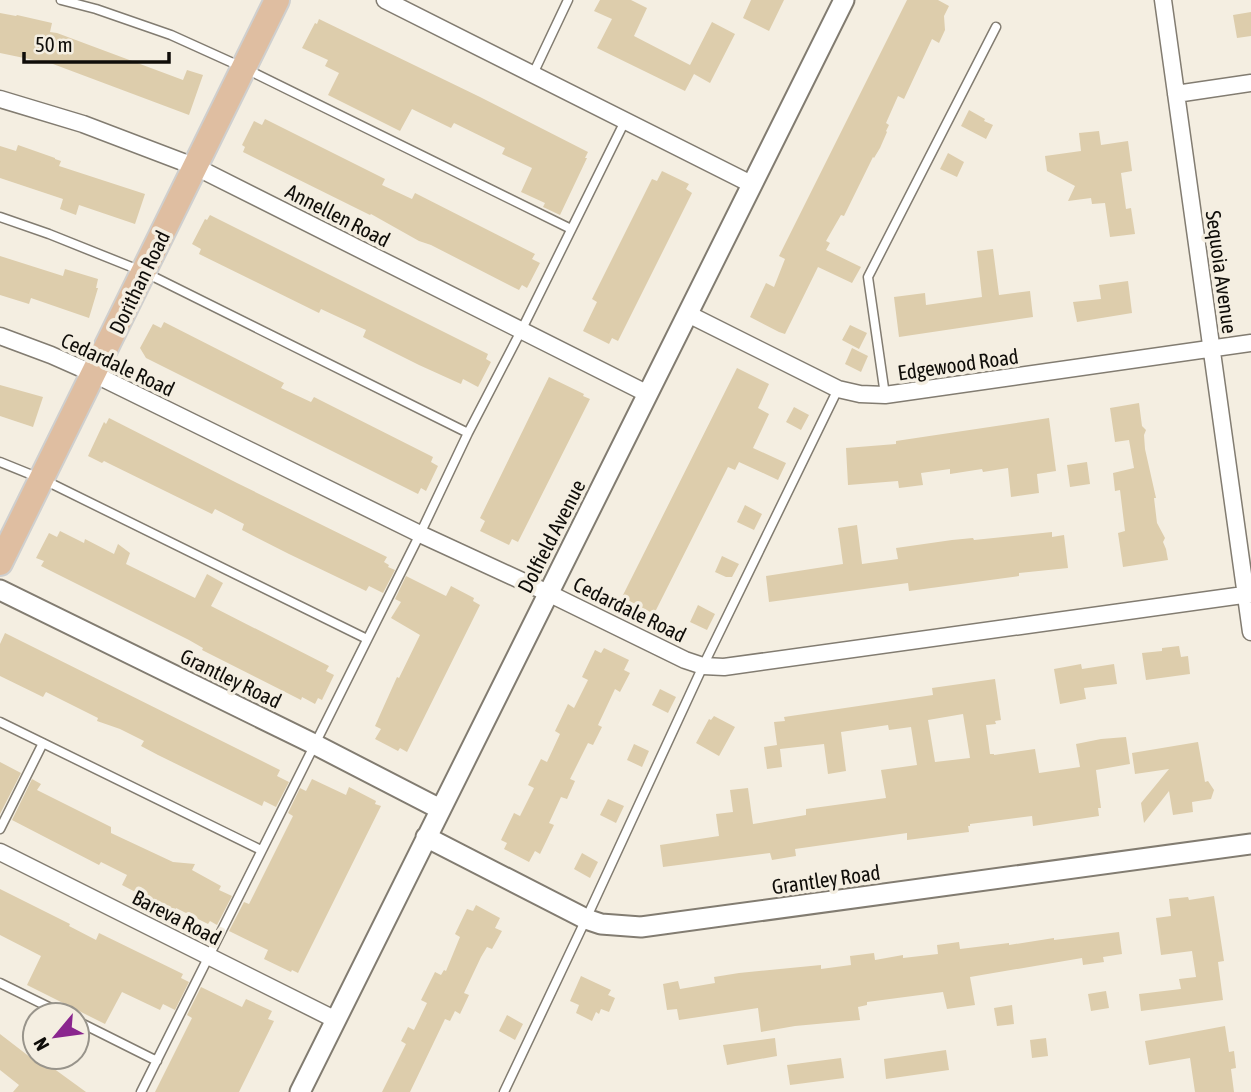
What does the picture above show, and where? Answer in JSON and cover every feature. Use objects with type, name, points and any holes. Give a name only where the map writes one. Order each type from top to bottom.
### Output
[{"type":"main road","name":"Dorithan Road","points":[[0,563],[277,0]]},
{"type":"street","points":[[385,0],[753,185]]},
{"type":"street","name":"Dolfield Avenue","points":[[300,1092],[844,0]]},
{"type":"street","name":"Sequoia Avenue","points":[[1163,0],[1248,594],[1251,632]]},
{"type":"street","points":[[1176,94],[1251,83]]},
{"type":"street","name":"Annellen Road","points":[[0,99],[83,124],[196,167],[648,394]]},
{"type":"street","name":"Edgewood Road","points":[[688,314],[838,389],[860,394],[885,395],[1251,343]]},
{"type":"street","name":"Cedardale Road","points":[[0,336],[94,374],[420,534],[684,660],[703,666],[724,667],[1248,594]]},
{"type":"street","name":"Grantley Road","points":[[0,590],[440,809]]},
{"type":"street","name":"Grantley Road","points":[[426,837],[586,919],[601,925],[641,927],[1251,844]]},
{"type":"street","name":"Bareva Road","points":[[0,852],[336,1020]]},
{"type":"lane","points":[[61,0],[171,35],[244,68],[571,229]]},
{"type":"lane","points":[[533,74],[568,0]]},
{"type":"lane","points":[[885,395],[868,277],[996,27]]},
{"type":"lane","points":[[141,1092],[625,120]]},
{"type":"lane","points":[[0,217],[144,272],[468,433]]},
{"type":"lane","points":[[504,1092],[703,666],[838,389]]},
{"type":"lane","points":[[0,462],[42,479],[367,639]]},
{"type":"lane","points":[[0,722],[261,850]]},
{"type":"lane","points":[[0,829],[43,743]]},
{"type":"lane","points":[[0,983],[37,1001]]},
{"type":"lane","points":[[91,1028],[157,1061]]},
{"type":"building","points":[[600,0],[631,0],[647,8],[634,36],[690,65],[712,22],[735,34],[710,83],[694,74],[685,91],[597,48],[612,19],[594,11]]},
{"type":"building","points":[[751,0],[784,0],[769,31],[743,18]]},
{"type":"building","points":[[907,0],[938,0],[949,6],[944,16],[945,30],[939,43],[932,39],[904,99],[898,96],[886,123],[889,125],[880,148],[844,216],[841,215],[826,241],[830,243],[826,250],[861,267],[852,283],[818,267],[785,334],[779,332],[750,317],[766,283],[774,287],[785,259],[779,256]]},
{"type":"building","points":[[1251,12],[1251,36],[1237,38],[1233,15]]},
{"type":"building","points":[[0,13],[52,23],[50,32],[183,80],[187,70],[203,75],[189,115],[53,64],[0,53]]},
{"type":"building","points":[[319,19],[588,152],[560,215],[543,207],[545,203],[521,192],[532,168],[502,154],[505,148],[454,123],[451,128],[412,109],[400,131],[328,95],[339,73],[325,66],[328,60],[302,48]]},
{"type":"building","points":[[969,110],[993,125],[986,139],[961,126]]},
{"type":"building","points":[[265,119],[385,179],[382,185],[412,199],[415,193],[535,254],[532,259],[540,263],[527,288],[522,285],[519,290],[243,152],[245,147],[242,145],[254,121],[262,125]]},
{"type":"building","points":[[1099,131],[1101,145],[1128,141],[1132,171],[1121,173],[1126,209],[1131,208],[1135,234],[1110,237],[1105,203],[1092,204],[1091,198],[1068,201],[1075,186],[1047,171],[1045,156],[1081,151],[1079,133]]},
{"type":"building","points":[[18,145],[61,161],[59,166],[145,194],[135,224],[79,205],[76,215],[60,209],[63,199],[0,178],[0,146],[16,151]]},
{"type":"building","points":[[948,153],[964,162],[957,177],[940,169]]},
{"type":"building","points":[[662,171],[689,184],[686,189],[692,193],[618,341],[612,338],[609,344],[583,331],[597,302],[592,299],[652,179],[657,181]]},
{"type":"building","points":[[210,215],[488,354],[486,359],[491,362],[478,387],[463,379],[461,384],[419,365],[363,337],[366,330],[321,309],[319,313],[199,254],[201,249],[192,244],[205,219]]},
{"type":"building","points":[[993,249],[999,295],[1030,291],[1033,317],[899,337],[894,297],[925,293],[926,305],[982,297],[977,251]]},
{"type":"building","points":[[0,256],[63,276],[65,269],[98,279],[89,318],[31,298],[29,304],[0,295]]},
{"type":"building","points":[[1128,281],[1132,313],[1077,322],[1073,302],[1101,299],[1099,285]]},
{"type":"building","points":[[164,322],[284,383],[281,388],[311,402],[314,397],[433,457],[431,462],[438,466],[426,491],[421,488],[418,494],[146,358],[140,348],[153,324],[161,328]]},
{"type":"building","points":[[850,325],[867,333],[859,349],[842,340]]},
{"type":"building","points":[[852,348],[868,356],[861,372],[845,364]]},
{"type":"building","points":[[737,368],[769,384],[758,408],[769,414],[753,448],[786,463],[778,480],[739,462],[735,470],[728,467],[654,614],[622,597]]},
{"type":"building","points":[[549,377],[590,399],[518,542],[512,539],[509,545],[480,531],[485,521],[480,518]]},
{"type":"building","points":[[0,385],[43,397],[33,427],[0,416]]},
{"type":"building","points":[[1139,403],[1142,426],[1146,430],[1145,449],[1156,498],[1157,523],[1165,538],[1163,542],[1168,560],[1123,567],[1118,533],[1125,531],[1120,490],[1115,491],[1113,473],[1134,468],[1129,440],[1115,442],[1110,408]]},
{"type":"building","points":[[794,407],[809,415],[801,430],[786,422]]},
{"type":"building","points":[[109,418],[387,557],[384,562],[395,570],[383,593],[369,586],[366,591],[289,554],[242,530],[244,524],[215,509],[212,514],[104,461],[102,463],[88,456],[104,422],[106,424]]},
{"type":"building","points":[[1049,418],[1056,471],[1037,474],[1039,493],[1011,497],[1008,468],[950,474],[950,469],[921,473],[923,485],[899,488],[898,481],[848,485],[846,448],[896,444],[896,441]]},
{"type":"building","points":[[1087,462],[1090,484],[1070,487],[1067,465]]},
{"type":"building","points":[[745,505],[762,514],[754,530],[737,522]]},
{"type":"building","points":[[857,525],[862,564],[898,559],[896,548],[952,540],[1052,532],[1052,537],[1064,535],[1068,568],[909,591],[908,583],[769,602],[766,576],[843,564],[838,528]]},
{"type":"building","points":[[60,531],[84,543],[85,539],[114,554],[118,544],[130,553],[126,564],[195,598],[207,574],[223,583],[211,606],[329,666],[326,671],[334,675],[322,700],[318,698],[315,704],[302,697],[301,700],[41,566],[44,561],[36,558],[49,533],[57,537]]},
{"type":"building","points":[[722,556],[739,564],[732,577],[715,572]]},
{"type":"building","points":[[406,576],[446,596],[451,586],[474,598],[473,601],[480,605],[407,752],[400,748],[398,751],[375,739],[381,729],[375,726],[420,635],[391,618],[401,602],[395,599]]},
{"type":"building","points":[[698,605],[715,614],[707,630],[690,622]]},
{"type":"building","points":[[5,633],[280,770],[277,776],[289,782],[276,807],[264,801],[262,806],[158,755],[141,746],[144,741],[97,721],[98,718],[46,692],[43,697],[0,676],[0,644]]},
{"type":"building","points":[[1179,646],[1181,657],[1188,656],[1190,674],[1146,680],[1142,653]]},
{"type":"building","points":[[604,648],[629,660],[624,670],[630,673],[620,692],[615,689],[598,725],[602,727],[593,745],[588,743],[570,779],[575,781],[567,799],[561,797],[549,823],[554,825],[540,854],[535,851],[529,862],[504,849],[507,843],[501,840],[514,813],[520,816],[534,788],[528,785],[541,759],[547,762],[560,734],[555,731],[568,704],[574,708],[588,680],[582,677],[595,650],[601,653]]},
{"type":"building","points":[[1081,664],[1082,669],[1114,664],[1117,684],[1084,688],[1086,699],[1060,704],[1054,669]]},
{"type":"building","points":[[995,679],[1001,720],[995,721],[996,724],[986,725],[990,754],[1035,749],[1039,773],[1080,767],[1076,744],[1101,739],[1126,737],[1130,764],[1096,770],[1101,808],[1098,808],[1099,816],[1033,826],[1032,816],[970,824],[969,832],[907,840],[907,833],[795,849],[796,856],[772,860],[770,853],[663,867],[660,845],[719,836],[716,814],[733,812],[730,790],[748,788],[753,824],[806,815],[806,809],[886,798],[881,770],[917,765],[911,727],[889,730],[888,725],[841,732],[846,771],[828,774],[824,744],[780,749],[782,767],[767,769],[764,747],[777,745],[774,722],[785,721],[784,717],[933,695],[932,688]],"holes":[[[963,714],[970,758],[935,762],[928,720]]]},
{"type":"building","points":[[660,689],[676,697],[668,713],[652,705]]},
{"type":"building","points":[[714,716],[735,727],[719,756],[696,743],[709,719]]},
{"type":"building","points":[[1198,742],[1205,782],[1208,781],[1214,790],[1211,799],[1192,802],[1193,812],[1173,815],[1169,791],[1144,823],[1141,803],[1169,769],[1135,774],[1132,753]]},
{"type":"building","points":[[634,744],[649,751],[642,767],[627,760]]},
{"type":"building","points":[[0,762],[21,773],[0,814]]},
{"type":"building","points":[[32,779],[41,784],[37,790],[111,827],[111,833],[173,862],[195,864],[192,870],[221,886],[219,890],[232,896],[217,925],[210,921],[208,924],[176,908],[174,912],[122,885],[127,875],[101,862],[99,865],[12,820]]},
{"type":"building","points":[[312,779],[346,795],[349,787],[381,806],[298,973],[264,959],[268,950],[229,931],[244,902],[249,904],[293,816],[288,813],[300,788],[306,791]]},
{"type":"building","points":[[608,799],[624,806],[616,823],[600,815]]},
{"type":"building","points":[[582,853],[598,862],[590,878],[574,869]]},
{"type":"building","points":[[0,889],[96,940],[99,933],[183,974],[181,978],[189,982],[175,1010],[163,1004],[160,1010],[122,992],[105,1024],[91,1017],[91,1001],[59,1001],[27,985],[41,956],[0,935]]},
{"type":"building","points":[[1214,896],[1224,961],[1218,962],[1223,1000],[1141,1011],[1139,994],[1181,989],[1179,979],[1196,977],[1192,951],[1161,955],[1156,918],[1171,916],[1169,899],[1188,897],[1189,900]]},
{"type":"building","points":[[476,905],[500,918],[495,928],[502,931],[492,949],[487,947],[481,957],[464,993],[469,995],[460,1014],[455,1011],[450,1021],[445,1019],[410,1092],[382,1092],[406,1044],[401,1041],[408,1027],[414,1030],[427,1003],[421,1000],[435,972],[441,975],[446,971],[460,937],[455,934],[467,909],[473,911]]},
{"type":"building","points":[[1119,932],[1122,954],[1103,957],[1104,962],[1083,965],[1082,958],[970,977],[975,1005],[947,1009],[943,992],[867,1002],[867,1005],[858,1007],[860,1020],[761,1032],[758,1008],[679,1020],[677,1009],[667,1010],[663,984],[678,981],[680,989],[715,983],[714,977],[739,973],[821,965],[821,969],[851,965],[850,956],[874,953],[875,960],[903,955],[903,958],[938,954],[937,945],[959,942],[960,949]]},
{"type":"building","points":[[581,976],[611,990],[608,995],[615,998],[609,1012],[601,1009],[599,1014],[596,1012],[592,1021],[576,1013],[579,1005],[570,1001]]},
{"type":"building","points":[[201,987],[242,1007],[246,999],[272,1011],[268,1019],[274,1021],[239,1092],[155,1092],[192,1018],[187,1015]]},
{"type":"building","points":[[1106,991],[1109,1008],[1091,1011],[1088,994]]},
{"type":"building","points":[[1012,1005],[1014,1024],[997,1026],[994,1008]]},
{"type":"building","points":[[507,1015],[523,1024],[515,1040],[499,1031]]},
{"type":"building","points":[[1225,1026],[1229,1052],[1234,1051],[1236,1068],[1231,1069],[1234,1092],[1195,1092],[1190,1058],[1149,1065],[1145,1041]]},
{"type":"building","points":[[0,1034],[21,1050],[21,1071],[57,1071],[86,1092],[13,1092],[19,1085],[0,1070]]},
{"type":"building","points":[[775,1038],[777,1056],[727,1065],[723,1045]]},
{"type":"building","points":[[1046,1038],[1048,1056],[1032,1058],[1030,1040]]},
{"type":"building","points":[[946,1050],[949,1070],[886,1079],[884,1059]]},
{"type":"building","points":[[841,1058],[844,1078],[790,1085],[787,1065]]}]
